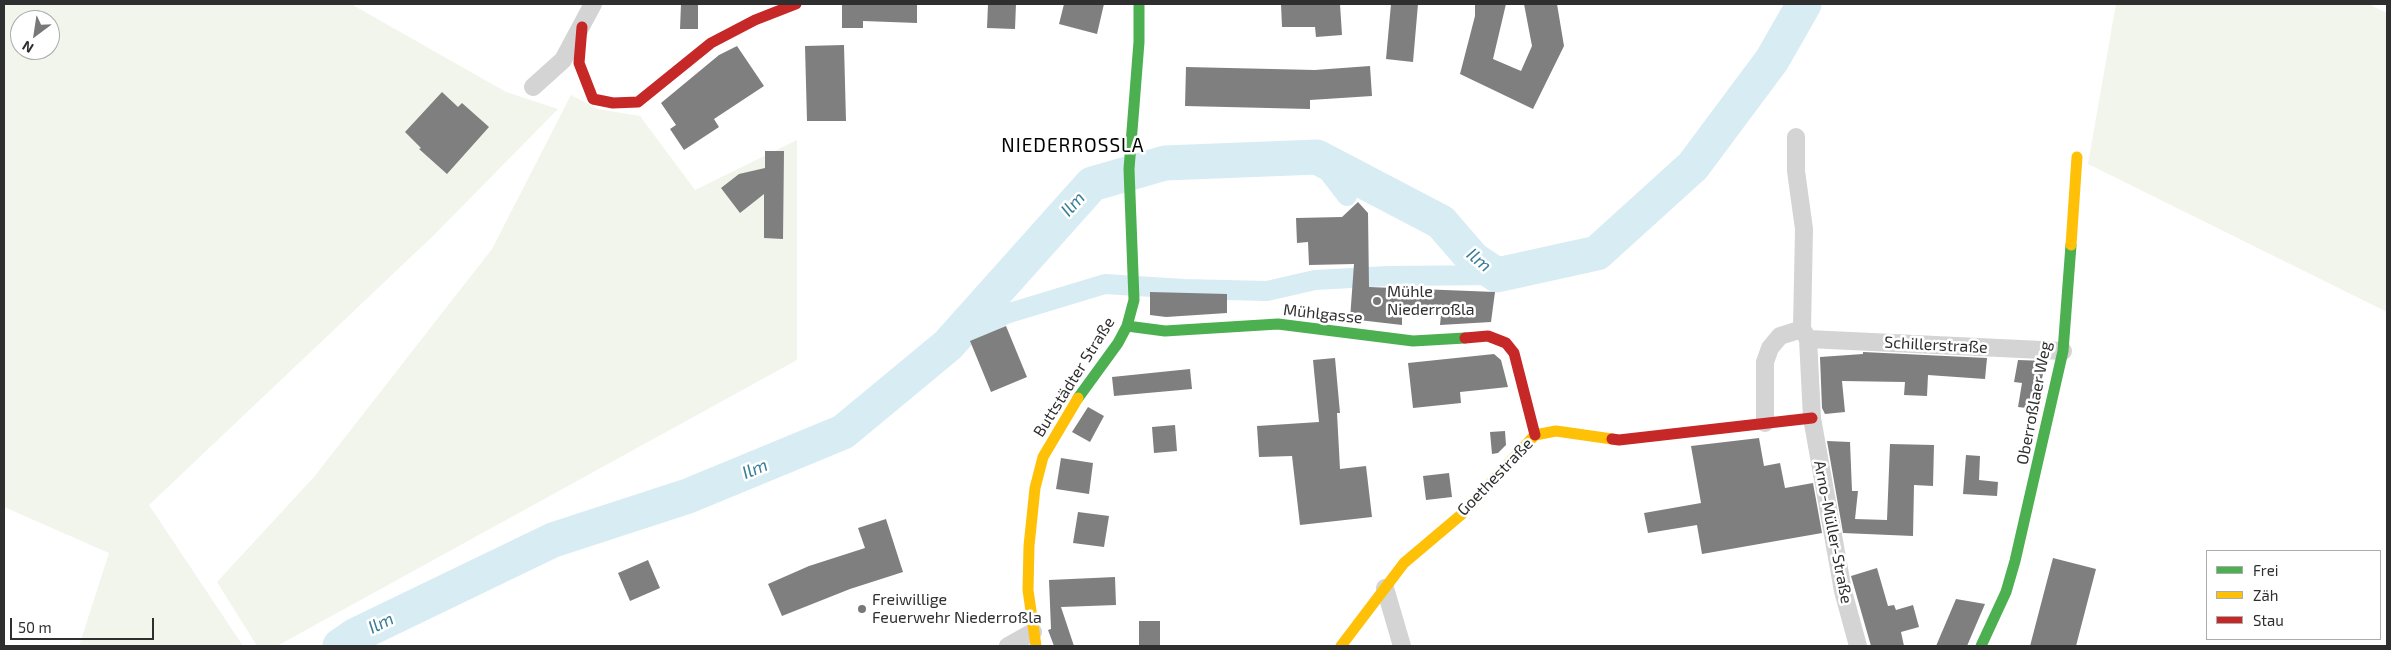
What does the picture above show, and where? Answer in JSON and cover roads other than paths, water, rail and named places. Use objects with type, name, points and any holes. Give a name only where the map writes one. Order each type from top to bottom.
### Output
[{"type":"street","points":[[533,87],[562,60],[582,27],[593,4]]},
{"type":"street","points":[[582,27],[579,63],[593,99],[613,103],[638,102],[711,43],[755,20],[796,4]]},
{"type":"street","name":"Buttstädter Straße","points":[[1034,639],[1028,590],[1029,546],[1035,488],[1044,457],[1085,386],[1118,343],[1127,326],[1134,300],[1129,169],[1131,124],[1139,42],[1139,4]]},
{"type":"street","name":"Arno-Müller-Straße","points":[[1796,137],[1796,172],[1804,230],[1805,334],[1812,418],[1836,556],[1858,646]]},
{"type":"street","name":"Oberroßlaer Weg","points":[[1981,646],[2006,592],[2015,561],[2064,351],[2077,157]]},
{"type":"street","name":"Mühlgasse","points":[[1127,326],[1165,331],[1278,324],[1414,341],[1488,336],[1506,343],[1514,353],[1535,435]]},
{"type":"street","points":[[1765,423],[1765,362],[1770,348],[1780,336],[1805,334]]},
{"type":"street","name":"Schillerstraße","points":[[1805,334],[2064,351]]},
{"type":"street","name":"Goethestraße","points":[[1341,646],[1404,563],[1462,514],[1535,435],[1556,431],[1619,440],[1812,418]]},
{"type":"street","points":[[1385,588],[1402,646]]},
{"type":"street","points":[[1008,646],[1034,639]]},
{"type":"waterway","name":"Ilm","points":[[340,646],[356,635],[553,540],[688,496],[843,432],[948,345],[1092,184],[1165,163],[1317,157],[1441,222],[1473,259],[1497,275],[1597,253],[1693,166],[1772,60],[1804,4]]},
{"type":"waterway","points":[[1317,157],[1347,196]]},
{"type":"waterway","points":[[948,345],[1006,314],[1105,284],[1184,289],[1267,291],[1315,280],[1388,276],[1497,275]]},
{"type":"place","name":"Mühle Niederroßla","points":[[1377,301]]},
{"type":"place","name":"Freiwillige Feuerwehr Niederroßla","points":[[862,609]]},
{"type":"district","name":"NIEDERROSSLA","points":[[1073,146]]}]
